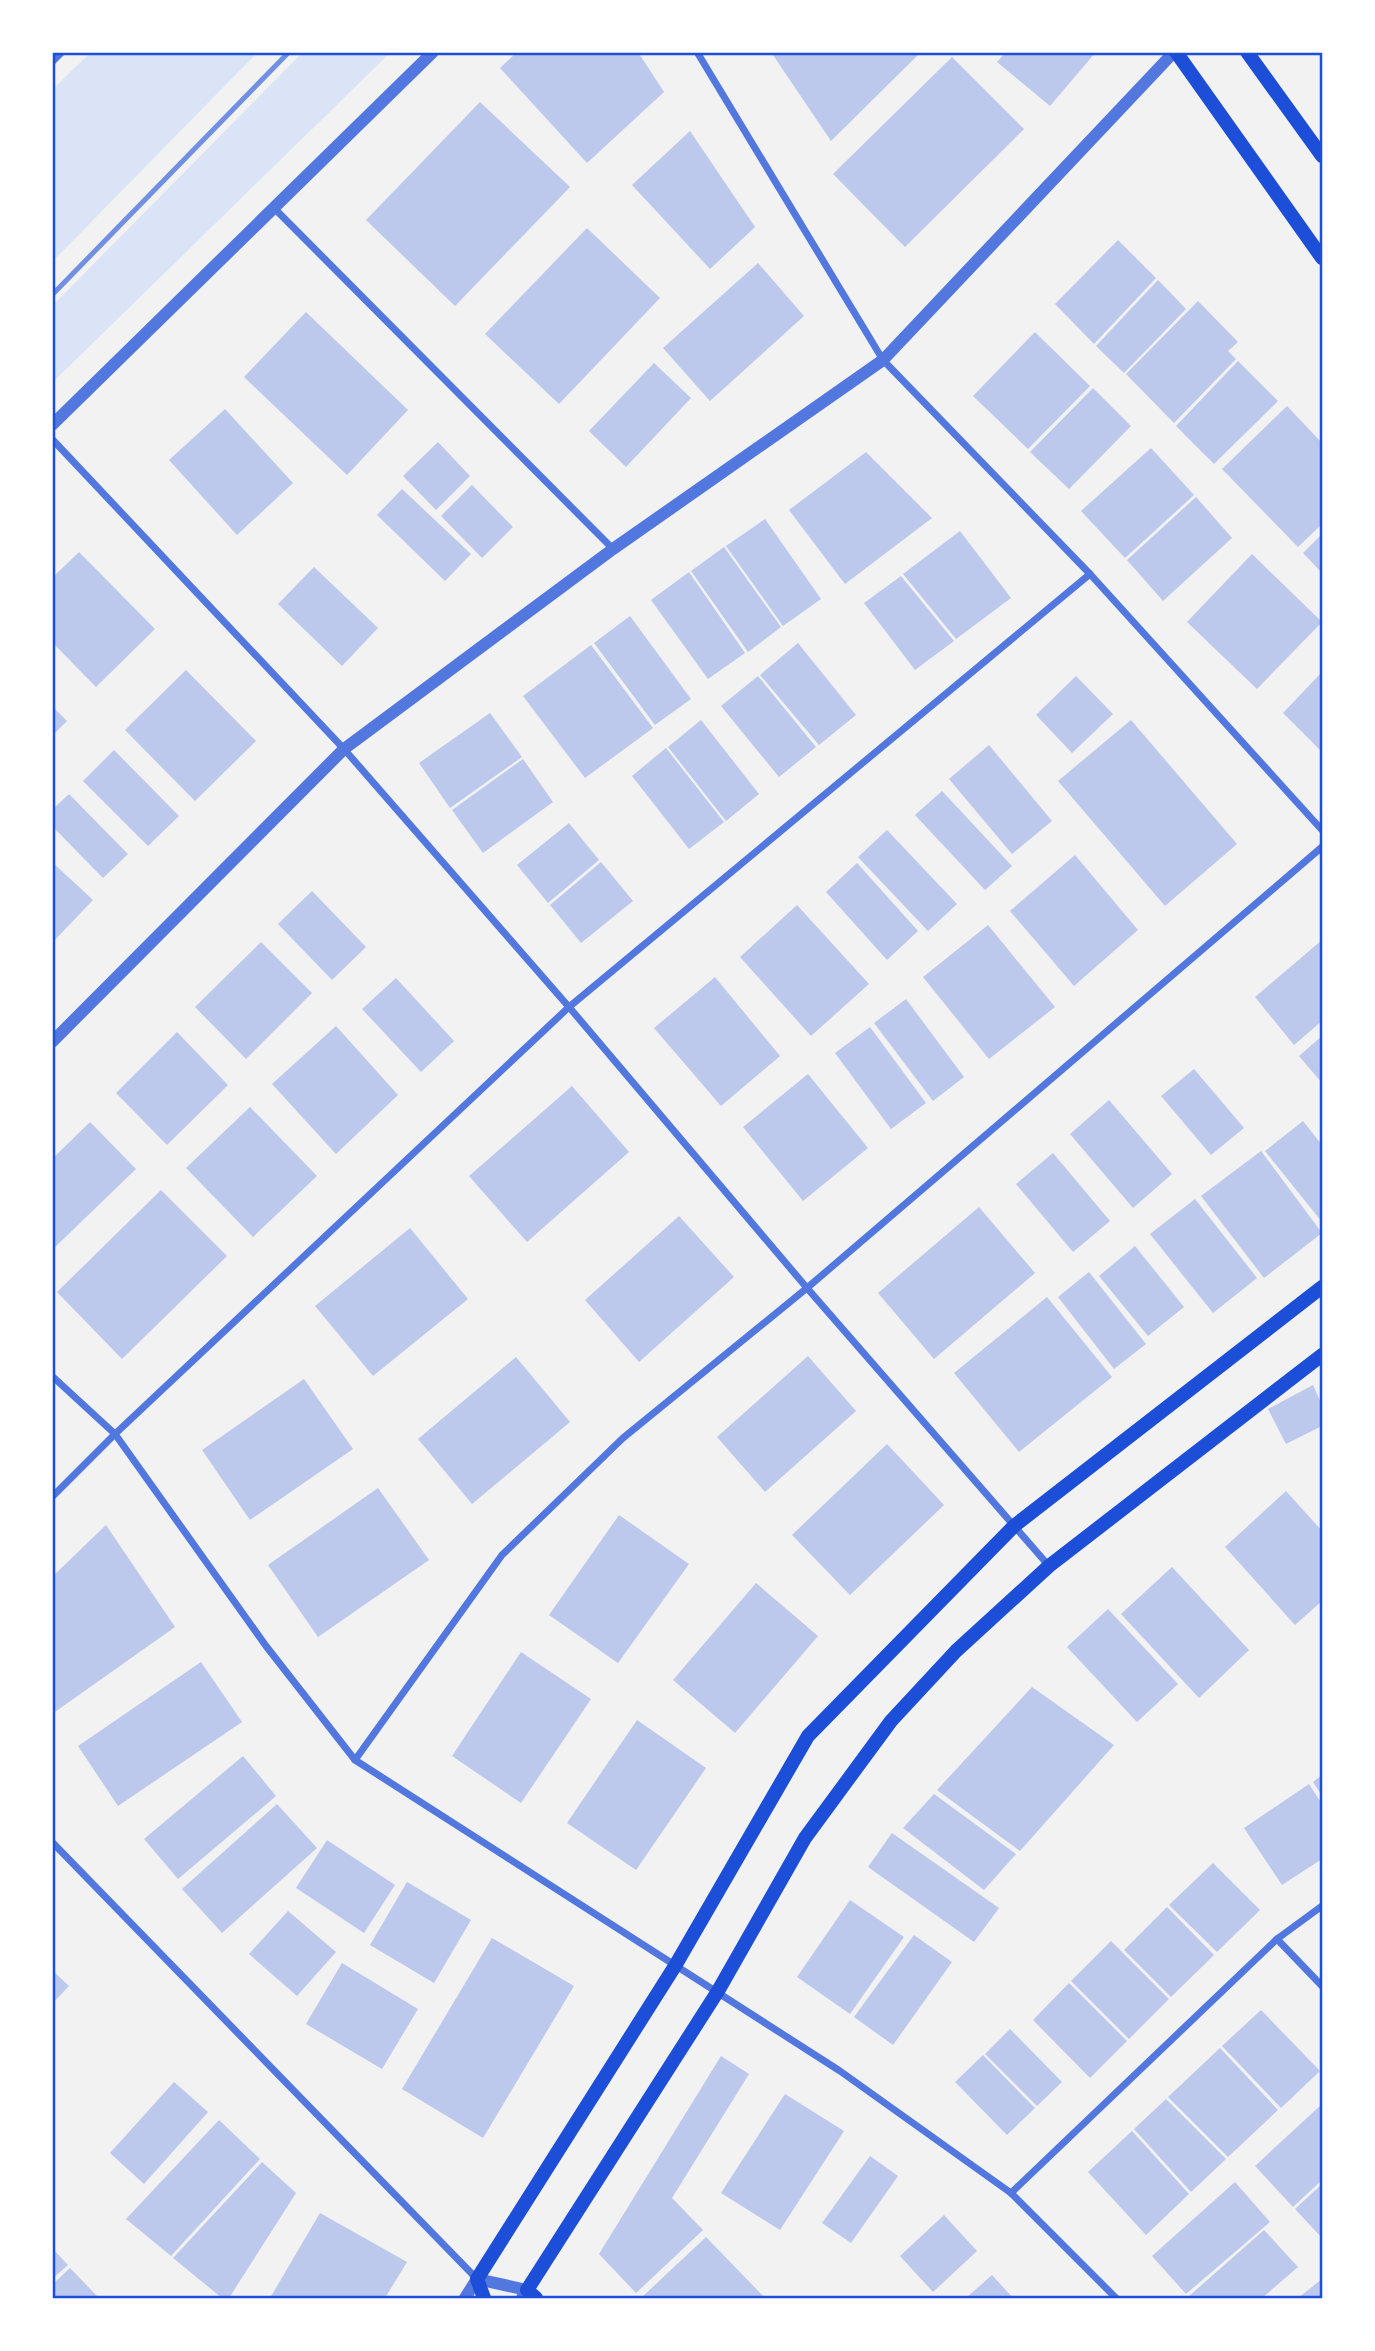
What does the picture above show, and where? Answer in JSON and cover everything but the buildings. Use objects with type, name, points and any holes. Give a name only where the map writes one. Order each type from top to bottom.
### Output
[{"type":"main road","points":[[1175,52],[1322,258]]},
{"type":"main road","points":[[1247,52],[1322,156]]},
{"type":"main road","points":[[484,2298],[477,2279],[675,1966],[808,1736],[1014,1526],[1322,1287]]},
{"type":"main road","points":[[529,2296],[718,1991],[805,1838],[891,1721],[956,1651],[1049,1566],[1322,1357]]},
{"type":"street","points":[[52,62],[62,52]]},
{"type":"street","points":[[52,425],[433,52]]},
{"type":"street","points":[[697,52],[883,360],[1090,574],[1322,830]]},
{"type":"street","points":[[52,1042],[344,749],[613,549],[883,360],[1175,52]]},
{"type":"street","points":[[275,209],[613,549]]},
{"type":"street","points":[[52,439],[344,749],[569,1007],[807,1289],[1049,1566]]},
{"type":"street","points":[[52,1497],[569,1007],[1090,574]]},
{"type":"street","points":[[355,1760],[502,1555],[622,1438],[807,1289],[1322,847]]},
{"type":"street","points":[[52,1376],[116,1434],[266,1646],[355,1760],[840,2071],[1011,2193],[1116,2298]]},
{"type":"street","points":[[52,1842],[477,2279],[529,2296]]},
{"type":"street","points":[[1011,2193],[1277,1939],[1322,1906]]},
{"type":"street","points":[[1277,1939],[1322,1986]]},
{"type":"street","points":[[465,2298],[477,2279]]},
{"type":"shaded area","points":[[303,52],[390,53],[53,382],[53,305]]},
{"type":"shaded area","points":[[90,53],[257,53],[53,261],[53,89]]},
{"type":"railway","points":[[52,295],[289,52]]}]
